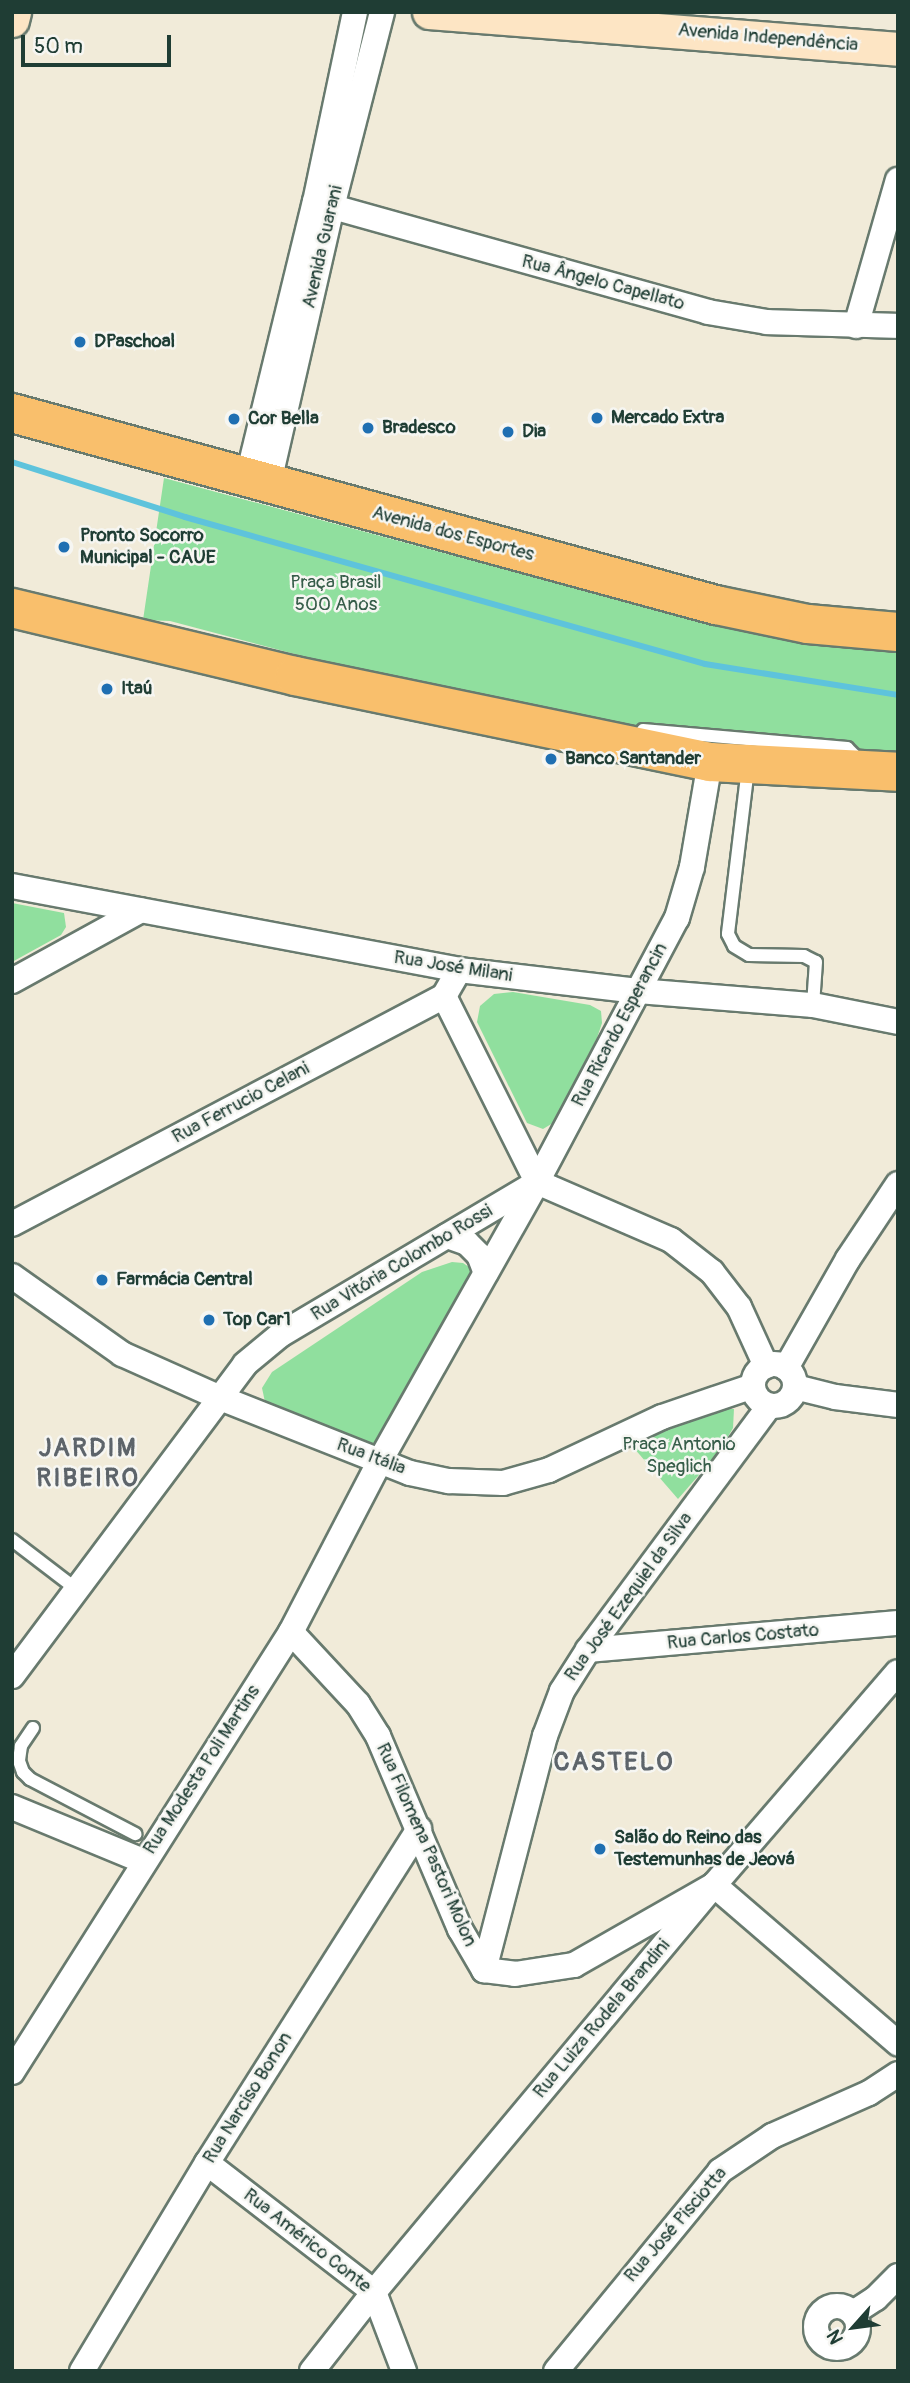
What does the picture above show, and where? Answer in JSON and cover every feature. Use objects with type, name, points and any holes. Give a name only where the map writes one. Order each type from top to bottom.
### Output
[{"type":"main road","points":[[12,20],[14,12]]},
{"type":"main road","name":"Avenida Independência","points":[[429,12],[898,49]]},
{"type":"main road","name":"Avenida dos Esportes","points":[[12,413],[716,605],[808,624],[898,632]]},
{"type":"main road","points":[[12,608],[295,676],[710,762],[882,771]]},
{"type":"street","name":"Avenida Guarani","points":[[324,205],[355,12]]},
{"type":"street","name":"Avenida Guarani","points":[[259,479],[324,205],[382,12]]},
{"type":"street","points":[[856,326],[898,180]]},
{"type":"street","name":"Rua Ângelo Capellato","points":[[324,205],[708,312],[767,322],[898,326]]},
{"type":"street","name":"Rua Ricardo Esperancin","points":[[380,1461],[537,1182],[677,918],[692,867],[710,762]]},
{"type":"street","name":"Rua José Milani","points":[[12,886],[459,970],[638,991],[813,1004],[898,1022]]},
{"type":"street","points":[[12,981],[141,910]]},
{"type":"street","points":[[459,970],[444,996],[537,1182],[671,1240],[712,1272],[739,1307],[782,1374],[789,1400],[776,1407],[757,1399],[753,1386],[756,1374],[782,1374],[835,1397],[898,1405]]},
{"type":"street","name":"Rua Ferrucio Celani","points":[[12,1224],[444,996]]},
{"type":"street","name":"Rua Vitória Colombo Rossi","points":[[12,1676],[245,1363],[280,1335],[537,1182]]},
{"type":"street","points":[[782,1374],[848,1259],[898,1184]]},
{"type":"street","points":[[447,1236],[467,1243],[479,1255],[486,1273]]},
{"type":"street","name":"Rua Itália","points":[[12,1276],[122,1354],[218,1397],[410,1473],[449,1481],[503,1483],[549,1470],[662,1417],[753,1386]]},
{"type":"street","name":"Rua José Ezequiel da Silva","points":[[484,1970],[545,1736],[562,1691],[588,1650],[769,1406]]},
{"type":"street","name":"Rua Modesta Poli Martins","points":[[12,2072],[143,1861],[291,1632],[380,1461]]},
{"type":"street","name":"Rua Carlos Costato","points":[[588,1650],[898,1623]]},
{"type":"street","name":"Rua Filomena Pastori Molon","points":[[291,1632],[358,1704],[379,1736],[460,1929],[484,1970],[515,1974],[574,1965],[714,1885]]},
{"type":"street","name":"Rua Luiza Rodela Brandini","points":[[312,2371],[374,2292],[714,1885],[898,1672]]},
{"type":"street","points":[[12,1807],[143,1861]]},
{"type":"street","name":"Rua Narciso Bonon","points":[[82,2371],[207,2163],[419,1829]]},
{"type":"street","points":[[714,1885],[898,2043]]},
{"type":"street","name":"Rua José Pisciotta","points":[[556,2371],[720,2171],[772,2136],[869,2093],[898,2074]]},
{"type":"street","name":"Rua Américo Conte","points":[[207,2163],[374,2292],[404,2371]]},
{"type":"street","points":[[853,2313],[876,2298],[898,2276]]},
{"type":"lane","points":[[602,740],[634,730],[835,746],[847,748],[882,771]]},
{"type":"lane","points":[[749,764],[728,934],[734,946],[749,954],[804,956],[816,962],[813,1004]]},
{"type":"lane","points":[[12,1540],[76,1589]]},
{"type":"lane","points":[[33,1728],[21,1746],[16,1762],[23,1772],[30,1779],[135,1834]]},
{"type":"green space","name":"Praça Brasil 500 Anos","points":[[164,478],[642,606],[871,647],[898,646],[898,759],[597,734],[170,621],[143,620]]},
{"type":"green space","points":[[12,903],[64,913],[66,927],[61,935],[12,962]]},
{"type":"green space","points":[[513,992],[590,1005],[601,1011],[602,1023],[597,1038],[553,1123],[543,1129],[527,1123],[477,1022],[480,1006],[494,994]]},
{"type":"green space","points":[[452,1262],[463,1263],[472,1269],[467,1288],[384,1443],[373,1444],[265,1402],[262,1388],[272,1372],[422,1272]]},
{"type":"green space","name":"Praça Antonio Speglich","points":[[716,1409],[734,1409],[733,1428],[719,1452],[678,1499],[633,1447],[678,1424]]},
{"type":"waterway","points":[[12,462],[185,517],[705,664],[898,695]]},
{"type":"place","name":"DPaschoal","points":[[80,342]]},
{"type":"place","name":"Mercado Extra","points":[[597,418]]},
{"type":"place","name":"Cor Bella","points":[[234,419]]},
{"type":"place","name":"Bradesco","points":[[368,428]]},
{"type":"place","name":"Dia","points":[[508,432]]},
{"type":"place","name":"Pronto Socorro Municipal - CAUE","points":[[64,547]]},
{"type":"place","name":"Itaú","points":[[107,689]]},
{"type":"place","name":"Banco Santander","points":[[551,759]]},
{"type":"place","name":"Farmácia Central","points":[[102,1280]]},
{"type":"place","name":"Top Car1","points":[[209,1320]]},
{"type":"place","name":"Salão do Reino das Testemunhas de Jeová","points":[[600,1849]]},
{"type":"district","name":"JARDIM RIBEIRO","points":[[88,1464]]},
{"type":"district","name":"CASTELO","points":[[614,1763]]}]
